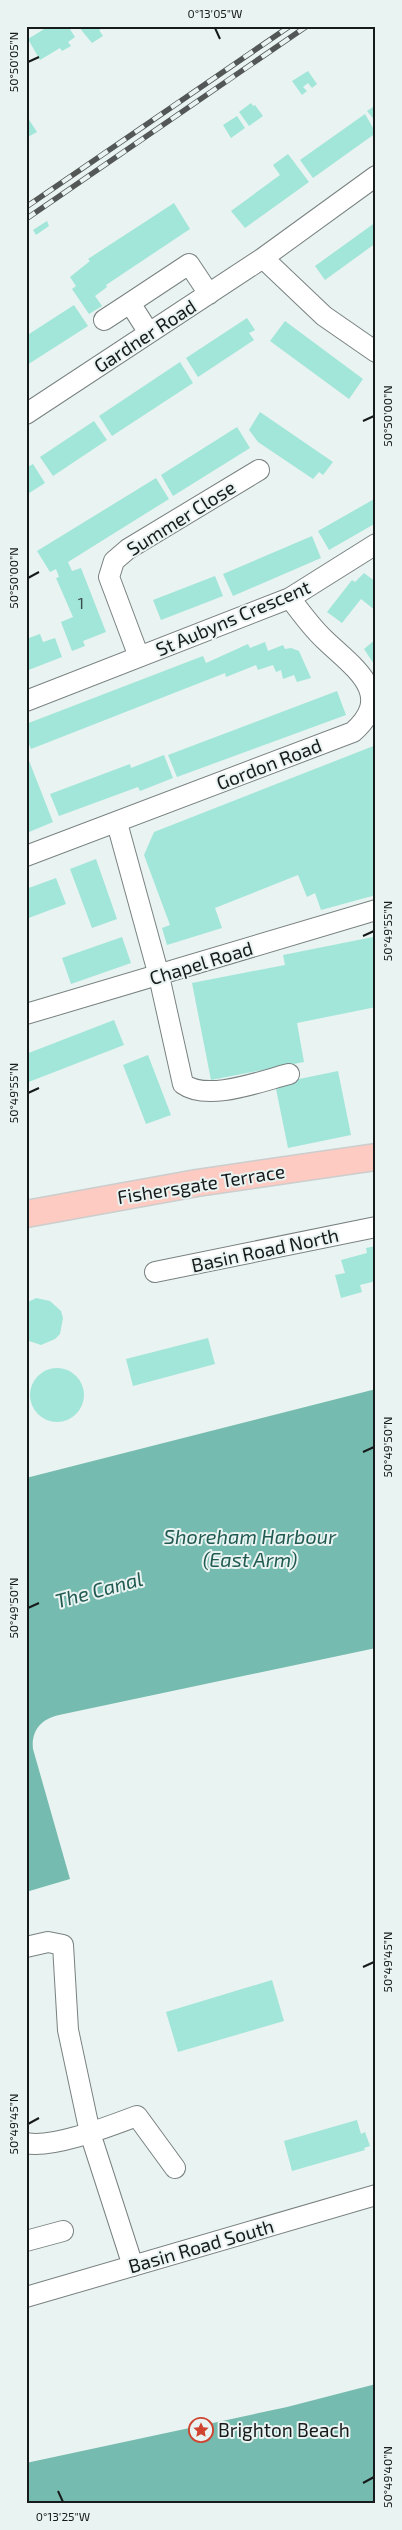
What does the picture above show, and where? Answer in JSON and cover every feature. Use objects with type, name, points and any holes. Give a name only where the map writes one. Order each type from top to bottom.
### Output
[{"type":"main road","name":"Fishersgate Terrace","points":[[26,1214],[197,1183],[376,1157]]},
{"type":"street","name":"Gardner Road","points":[[26,414],[263,258],[376,176]]},
{"type":"street","points":[[263,258],[324,316],[376,352]]},
{"type":"street","points":[[104,320],[194,259],[209,294]]},
{"type":"street","points":[[130,303],[149,333]]},
{"type":"street","name":"Summer Close","points":[[139,657],[109,577],[114,560],[128,549],[259,470]]},
{"type":"street","name":"St Aubyns Crescent","points":[[26,701],[290,598],[314,586],[376,544]]},
{"type":"street","name":"Gordon Road","points":[[26,856],[353,732],[360,726],[370,708],[370,690],[366,681],[345,658],[324,640],[290,598]]},
{"type":"street","points":[[117,823],[159,976],[183,1084],[190,1089],[217,1092],[289,1074]]},
{"type":"street","name":"Chapel Road","points":[[26,1014],[376,910]]},
{"type":"street","name":"Basin Road North","points":[[155,1272],[376,1227]]},
{"type":"street","points":[[26,1947],[48,1942],[63,1945],[68,2030],[90,2133],[133,2266]]},
{"type":"street","points":[[26,2143],[36,2145],[90,2133],[137,2116],[175,2168]]},
{"type":"street","name":"Basin Road South","points":[[26,2297],[376,2195]]},
{"type":"street","points":[[26,2241],[63,2230]]},
{"type":"water","name":"Shoreham Harbour (East Arm)","points":[[376,1389],[376,1648],[47,1719],[36,1731],[33,1749],[70,1879],[26,1892],[26,1478]]},
{"type":"water","points":[[376,2384],[376,2504],[26,2504],[26,2463],[287,2407]]},
{"type":"building","points":[[49,26],[68,26],[75,37],[68,42],[71,46],[62,51],[60,48],[40,60],[28,39]]},
{"type":"building","points":[[78,26],[106,26],[99,30],[103,36],[92,43]]},
{"type":"building","points":[[308,71],[317,84],[312,88],[308,83],[303,87],[307,91],[302,95],[292,81]]},
{"type":"building","points":[[251,103],[253,106],[255,105],[263,116],[249,126],[239,112]]},
{"type":"building","points":[[376,105],[376,122],[367,111]]},
{"type":"building","points":[[365,114],[376,133],[313,178],[300,160]]},
{"type":"building","points":[[26,115],[37,132],[26,138]]},
{"type":"building","points":[[237,116],[245,128],[231,138],[223,125]]},
{"type":"building","points":[[288,154],[309,182],[245,228],[231,211],[280,175],[273,165]]},
{"type":"building","points":[[174,203],[190,229],[106,285],[107,287],[95,296],[102,306],[89,314],[72,289],[76,286],[70,277],[90,261],[88,259]]},
{"type":"building","points":[[47,221],[49,226],[36,235],[33,230]]},
{"type":"building","points":[[376,222],[376,243],[325,280],[315,266]]},
{"type":"building","points":[[74,305],[88,326],[27,365],[26,336]]},
{"type":"building","points":[[247,318],[255,330],[249,333],[254,340],[198,377],[186,358]]},
{"type":"building","points":[[285,321],[363,379],[349,399],[270,341]]},
{"type":"building","points":[[180,362],[193,383],[112,436],[99,416]]},
{"type":"building","points":[[260,412],[333,462],[323,475],[319,472],[313,479],[258,442],[249,430]]},
{"type":"building","points":[[94,421],[107,440],[53,476],[40,457]]},
{"type":"building","points":[[237,427],[250,448],[173,496],[161,475]]},
{"type":"building","points":[[33,464],[45,483],[26,495],[26,468]]},
{"type":"building","points":[[156,478],[169,499],[68,562],[72,571],[81,568],[106,632],[83,641],[85,646],[72,651],[61,622],[73,617],[56,578],[59,577],[56,569],[50,572],[37,551]]},
{"type":"building","points":[[376,498],[376,523],[329,550],[318,531]]},
{"type":"building","points":[[312,536],[321,558],[233,596],[223,574]]},
{"type":"building","points":[[364,573],[376,582],[376,611],[361,599],[342,623],[327,612],[352,580],[355,582]]},
{"type":"building","points":[[215,576],[223,596],[161,620],[153,600]]},
{"type":"building","points":[[40,634],[43,642],[55,638],[62,657],[26,671],[26,639]]},
{"type":"building","points":[[376,639],[376,667],[364,649]]},
{"type":"building","points":[[265,642],[268,651],[283,645],[285,649],[291,648],[299,651],[311,678],[297,682],[294,675],[283,679],[281,670],[276,672],[273,665],[258,670],[256,665],[226,677],[225,673],[31,749],[26,738],[26,724],[203,656],[206,663],[248,644],[250,648]]},
{"type":"building","points":[[337,691],[346,715],[177,777],[168,755]]},
{"type":"building","points":[[376,745],[376,895],[321,910],[315,893],[307,897],[298,875],[215,908],[222,928],[167,945],[162,928],[170,925],[144,855],[154,832]]},
{"type":"building","points":[[26,753],[53,822],[29,832],[26,826]]},
{"type":"building","points":[[164,755],[173,778],[140,791],[138,787],[59,816],[50,794],[130,764],[131,768]]},
{"type":"building","points":[[96,859],[117,919],[92,928],[70,869]]},
{"type":"building","points":[[56,878],[66,904],[26,919],[26,889]]},
{"type":"building","points":[[122,937],[131,963],[71,984],[62,958]]},
{"type":"building","points":[[373,937],[376,950],[376,1007],[297,1023],[304,1062],[211,1080],[192,983],[285,965],[283,955]]},
{"type":"building","points":[[114,1020],[124,1045],[26,1083],[26,1054]]},
{"type":"building","points":[[148,1055],[171,1115],[146,1124],[123,1065]]},
{"type":"building","points":[[338,1071],[351,1135],[288,1148],[275,1084]]},
{"type":"building","points":[[376,1246],[376,1281],[360,1285],[362,1292],[341,1298],[335,1275],[345,1273],[341,1260],[367,1253],[366,1248]]},
{"type":"building","points":[[36,1298],[50,1301],[61,1311],[63,1318],[60,1334],[55,1339],[41,1345],[26,1340],[26,1303]]},
{"type":"building","points":[[208,1338],[215,1364],[133,1386],[126,1359]]},
{"type":"building","points":[[57,1368],[67,1370],[76,1376],[82,1385],[84,1395],[82,1405],[76,1414],[67,1420],[57,1422],[47,1420],[38,1414],[32,1405],[30,1395],[32,1385],[38,1376],[47,1370]]},
{"type":"building","points":[[272,1980],[284,2021],[178,2052],[166,2012]]},
{"type":"building","points":[[357,2120],[361,2134],[365,2132],[370,2146],[364,2148],[365,2150],[292,2171],[284,2141]]},
{"type":"railway","points":[[26,207],[290,26]]},
{"type":"railway","points":[[26,219],[307,26]]},
{"type":"place","name":"Brighton Beach","points":[[201,2430]]},
{"type":"water label","name":"The Canal","points":[[99,1590]]}]
